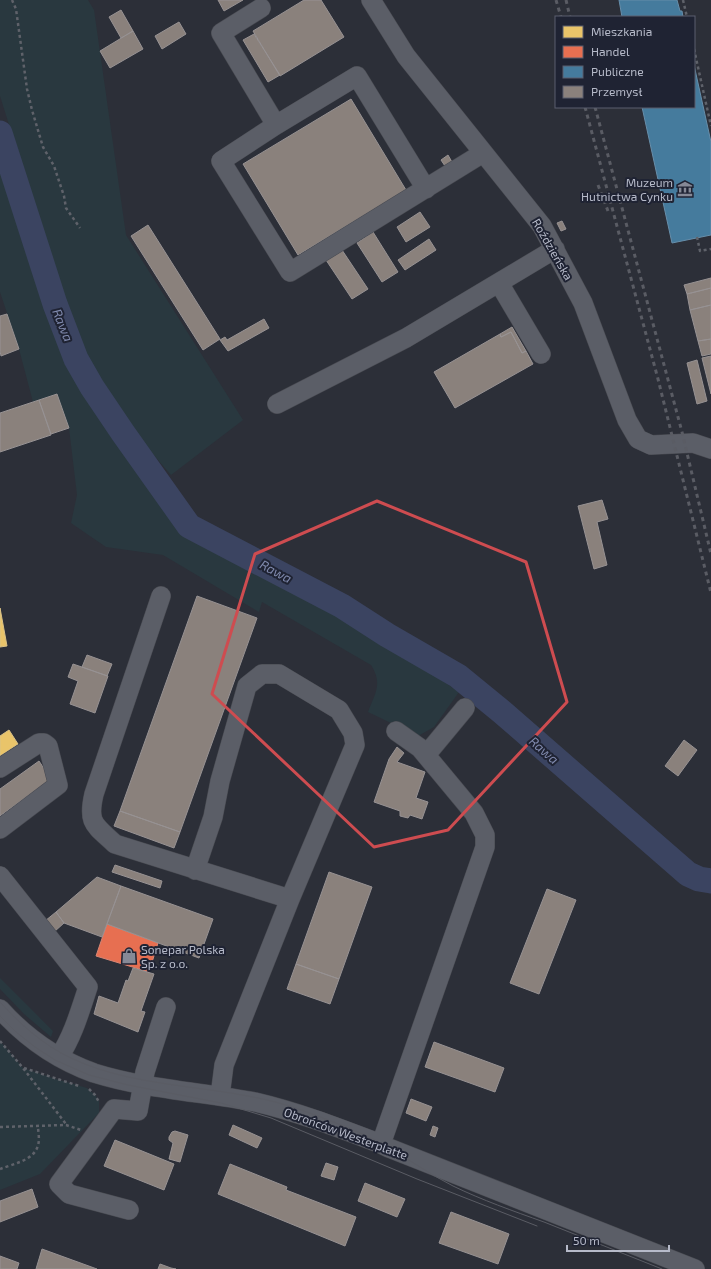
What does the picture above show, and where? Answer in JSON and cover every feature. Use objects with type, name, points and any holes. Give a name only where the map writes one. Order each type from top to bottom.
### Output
[{"type":"street","name":"Roździeńska","points":[[371,0],[406,56],[542,226],[583,302],[627,420],[638,439],[651,445],[693,443],[711,449]]},
{"type":"street","points":[[261,8],[221,33],[276,125]]},
{"type":"street","points":[[426,189],[357,76],[276,125],[221,161],[290,272],[426,189],[484,153]]},
{"type":"street","points":[[277,404],[406,338],[554,249]]},
{"type":"street","points":[[499,283],[541,354]]},
{"type":"street","points":[[161,596],[94,794],[90,809],[91,818],[115,844],[290,899]]},
{"type":"street","points":[[195,870],[213,817],[220,781],[247,686],[262,674],[279,674],[339,710],[353,733],[355,745],[290,899],[224,1065],[220,1096]]},
{"type":"street","points":[[426,754],[465,708]]},
{"type":"street","points":[[381,1144],[486,847],[485,835],[474,813],[426,754],[396,731]]},
{"type":"street","points":[[0,768],[39,743],[44,743],[48,746],[58,785],[0,829]]},
{"type":"street","points":[[0,876],[88,987],[74,1027],[59,1057]]},
{"type":"street","points":[[129,1210],[69,1194],[59,1184],[114,1109],[138,1111],[142,1084],[166,1007]]},
{"type":"street","name":"Obrońców Westerplatte","points":[[0,1009],[28,1036],[59,1057],[93,1072],[142,1084],[220,1096],[287,1110],[381,1144],[695,1269]]},
{"type":"path","points":[[12,0],[16,9],[27,89],[43,147],[54,166],[64,196],[66,208],[80,228]]},
{"type":"path","points":[[683,0],[687,16]]},
{"type":"path","points":[[695,54],[711,126]]},
{"type":"path","points":[[697,237],[700,251],[711,249]]},
{"type":"path","points":[[0,1041],[23,1068],[66,1125],[0,1127]]},
{"type":"path","points":[[23,1068],[81,1086]]},
{"type":"path","points":[[87,1088],[95,1095],[99,1102],[99,1107]]},
{"type":"path","points":[[0,1169],[30,1157],[36,1150],[39,1141],[38,1126]]},
{"type":"highlighted area","points":[[377,501],[526,562],[567,702],[448,830],[374,847],[212,694],[255,554]]},
{"type":"shaded area","points":[[0,0],[88,0],[94,10],[126,235],[243,420],[171,475],[132,430],[90,367],[73,328],[0,96]]},
{"type":"shaded area","points":[[0,161],[65,363],[79,386],[184,531],[334,611],[400,652],[459,692],[434,727],[418,736],[368,712],[377,688],[377,678],[371,665],[262,602],[259,612],[163,555],[106,547],[71,523],[77,495],[69,428],[57,394],[33,402],[19,349],[0,292]]},
{"type":"shaded area","points":[[0,978],[53,1031],[51,1037],[24,1014],[0,989]]},
{"type":"shaded area","points":[[0,1041],[23,1068],[87,1088],[99,1101],[99,1113],[40,1174],[0,1190]]},
{"type":"building: Mieszkania","points":[[0,608],[7,646],[0,647]]},
{"type":"building: Mieszkania","points":[[9,730],[18,744],[0,756],[0,736]]},
{"type":"building: Handel","points":[[107,924],[158,943],[149,972],[96,956]]},
{"type":"building: Publiczne","points":[[619,0],[677,0],[683,16],[622,16]]},
{"type":"building: Publiczne","name":"Muzeum Hutnictwa Cynku","points":[[695,70],[711,142],[711,235],[672,243],[642,108],[695,108]]},
{"type":"building: Przemysł","points":[[218,0],[243,0],[224,11]]},
{"type":"building: Przemysł","points":[[304,0],[321,0],[344,37],[280,76],[253,31]]},
{"type":"building: Przemysł","points":[[121,10],[133,31],[121,38],[109,17]]},
{"type":"building: Przemysł","points":[[179,22],[186,34],[162,49],[155,36]]},
{"type":"building: Przemysł","points":[[133,31],[143,49],[110,68],[100,51]]},
{"type":"building: Przemysł","points":[[254,34],[280,75],[268,82],[243,40]]},
{"type":"building: Przemysł","points":[[351,99],[406,190],[298,255],[243,164]]},
{"type":"building: Przemysł","points":[[448,155],[452,162],[445,166],[441,160]]},
{"type":"building: Przemysł","points":[[420,212],[430,227],[406,242],[397,227]]},
{"type":"building: Przemysł","points":[[562,221],[566,229],[561,231],[557,223]]},
{"type":"building: Przemysł","points":[[148,225],[220,339],[203,350],[131,236]]},
{"type":"building: Przemysł","points":[[373,232],[398,272],[382,282],[357,243]]},
{"type":"building: Przemysł","points":[[429,239],[436,250],[405,270],[398,260]]},
{"type":"building: Przemysł","points":[[342,250],[368,289],[352,299],[326,260]]},
{"type":"building: Przemysł","points":[[711,278],[711,288],[687,294],[684,285]]},
{"type":"building: Przemysł","points":[[711,288],[711,305],[690,310],[687,294]]},
{"type":"building: Przemysł","points":[[711,305],[711,339],[698,341],[690,310]]},
{"type":"building: Przemysł","points":[[7,314],[19,349],[1,356],[0,316]]},
{"type":"building: Przemysł","points":[[264,319],[269,328],[228,351],[220,340],[225,337],[227,340]]},
{"type":"building: Przemysł","points":[[512,327],[526,351],[522,353],[511,332],[501,337],[500,334]]},
{"type":"building: Przemysł","points":[[511,332],[522,353],[526,351],[533,364],[455,408],[434,372],[500,334],[501,337]]},
{"type":"building: Przemysł","points":[[711,339],[711,354],[702,356],[698,341]]},
{"type":"building: Przemysł","points":[[711,356],[711,394],[702,358]]},
{"type":"building: Przemysł","points":[[697,360],[707,401],[697,404],[687,363]]},
{"type":"building: Przemysł","points":[[57,394],[69,428],[51,434],[39,400]]},
{"type":"building: Przemysł","points":[[39,400],[51,435],[0,452],[0,413]]},
{"type":"building: Przemysł","points":[[602,500],[608,519],[597,522],[607,565],[594,569],[578,506]]},
{"type":"building: Przemysł","points":[[197,596],[257,618],[180,832],[120,811]]},
{"type":"building: Przemysł","points":[[87,655],[112,664],[107,676],[82,667]]},
{"type":"building: Przemysł","points":[[73,664],[108,676],[95,713],[70,704],[78,681],[68,677]]},
{"type":"building: Przemysł","points":[[684,740],[697,750],[678,776],[665,766]]},
{"type":"building: Przemysł","points":[[397,747],[404,753],[397,762],[425,772],[416,798],[428,802],[422,819],[410,815],[408,818],[400,816],[400,811],[374,802],[389,759]]},
{"type":"building: Przemysł","points":[[39,761],[51,779],[0,816],[0,789]]},
{"type":"building: Przemysł","points":[[120,811],[180,832],[174,848],[114,826]]},
{"type":"building: Przemysł","points":[[115,865],[162,881],[160,888],[112,872]]},
{"type":"building: Przemysł","points":[[329,872],[372,887],[339,979],[296,964]]},
{"type":"building: Przemysł","points":[[97,877],[121,886],[102,937],[64,923],[56,912]]},
{"type":"building: Przemysł","points":[[121,886],[213,919],[199,958],[107,924]]},
{"type":"building: Przemysł","points":[[547,889],[576,900],[539,994],[510,983]]},
{"type":"building: Przemysł","points":[[56,912],[64,923],[54,932],[45,921]]},
{"type":"building: Przemysł","points":[[296,964],[339,979],[330,1004],[287,989]]},
{"type":"building: Przemysł","points":[[133,968],[154,974],[141,1011],[145,1012],[138,1032],[94,1014],[99,996],[118,1003],[126,980],[128,981]]},
{"type":"building: Przemysł","points":[[434,1042],[504,1068],[495,1092],[425,1067]]},
{"type":"building: Przemysł","points":[[411,1099],[432,1107],[426,1121],[406,1113]]},
{"type":"building: Przemysł","points":[[233,1125],[262,1138],[257,1148],[229,1135]]},
{"type":"building: Przemysł","points":[[433,1126],[438,1128],[435,1137],[430,1135]]},
{"type":"building: Przemysł","points":[[175,1131],[188,1135],[180,1162],[169,1159],[173,1143],[169,1140],[169,1137],[172,1132]]},
{"type":"building: Przemysł","points":[[115,1140],[174,1164],[164,1190],[104,1166]]},
{"type":"building: Przemysł","points":[[326,1163],[338,1167],[334,1180],[321,1176]]},
{"type":"building: Przemysł","points":[[230,1164],[287,1187],[286,1190],[356,1217],[345,1246],[218,1194]]},
{"type":"building: Przemysł","points":[[365,1183],[405,1199],[397,1217],[358,1201]]},
{"type":"building: Przemysł","points":[[32,1189],[38,1207],[0,1222],[0,1201]]},
{"type":"building: Przemysł","points":[[451,1212],[509,1234],[498,1264],[439,1243]]},
{"type":"building: Przemysł","points":[[42,1249],[97,1269],[36,1269]]},
{"type":"building: Przemysł","points":[[0,1256],[19,1263],[17,1269],[0,1269]]},
{"type":"building: Przemysł","points":[[160,1264],[171,1268],[176,1269],[158,1269]]},
{"type":"waterway","name":"Rawa","points":[[0,133],[55,304],[76,359],[92,387],[123,433],[189,526],[342,606],[387,635],[458,676],[502,712],[688,874],[699,879],[711,881]]},
{"type":"tram line","points":[[0,1002],[32,1033],[51,1047],[71,1058],[98,1069],[127,1077],[276,1102],[304,1111],[365,1135],[393,1150],[435,1176],[464,1191],[662,1269]]},
{"type":"tram line","points":[[0,1016],[16,1032],[35,1047],[55,1060],[89,1075],[128,1085],[221,1103],[271,1118],[417,1179],[537,1226]]},
{"type":"railway","points":[[556,0],[561,16]]},
{"type":"railway","points":[[566,0],[570,16]]},
{"type":"railway","points":[[585,108],[658,379],[711,593]]},
{"type":"railway","points":[[595,108],[682,432],[711,554]]},
{"type":"railway","points":[[598,185],[608,211]]},
{"type":"place","name":"Muzeum Hutnictwa Cynku","points":[[685,189]]},
{"type":"place","name":"Sonepar Polska Sp. z o.o.","points":[[129,956]]}]
